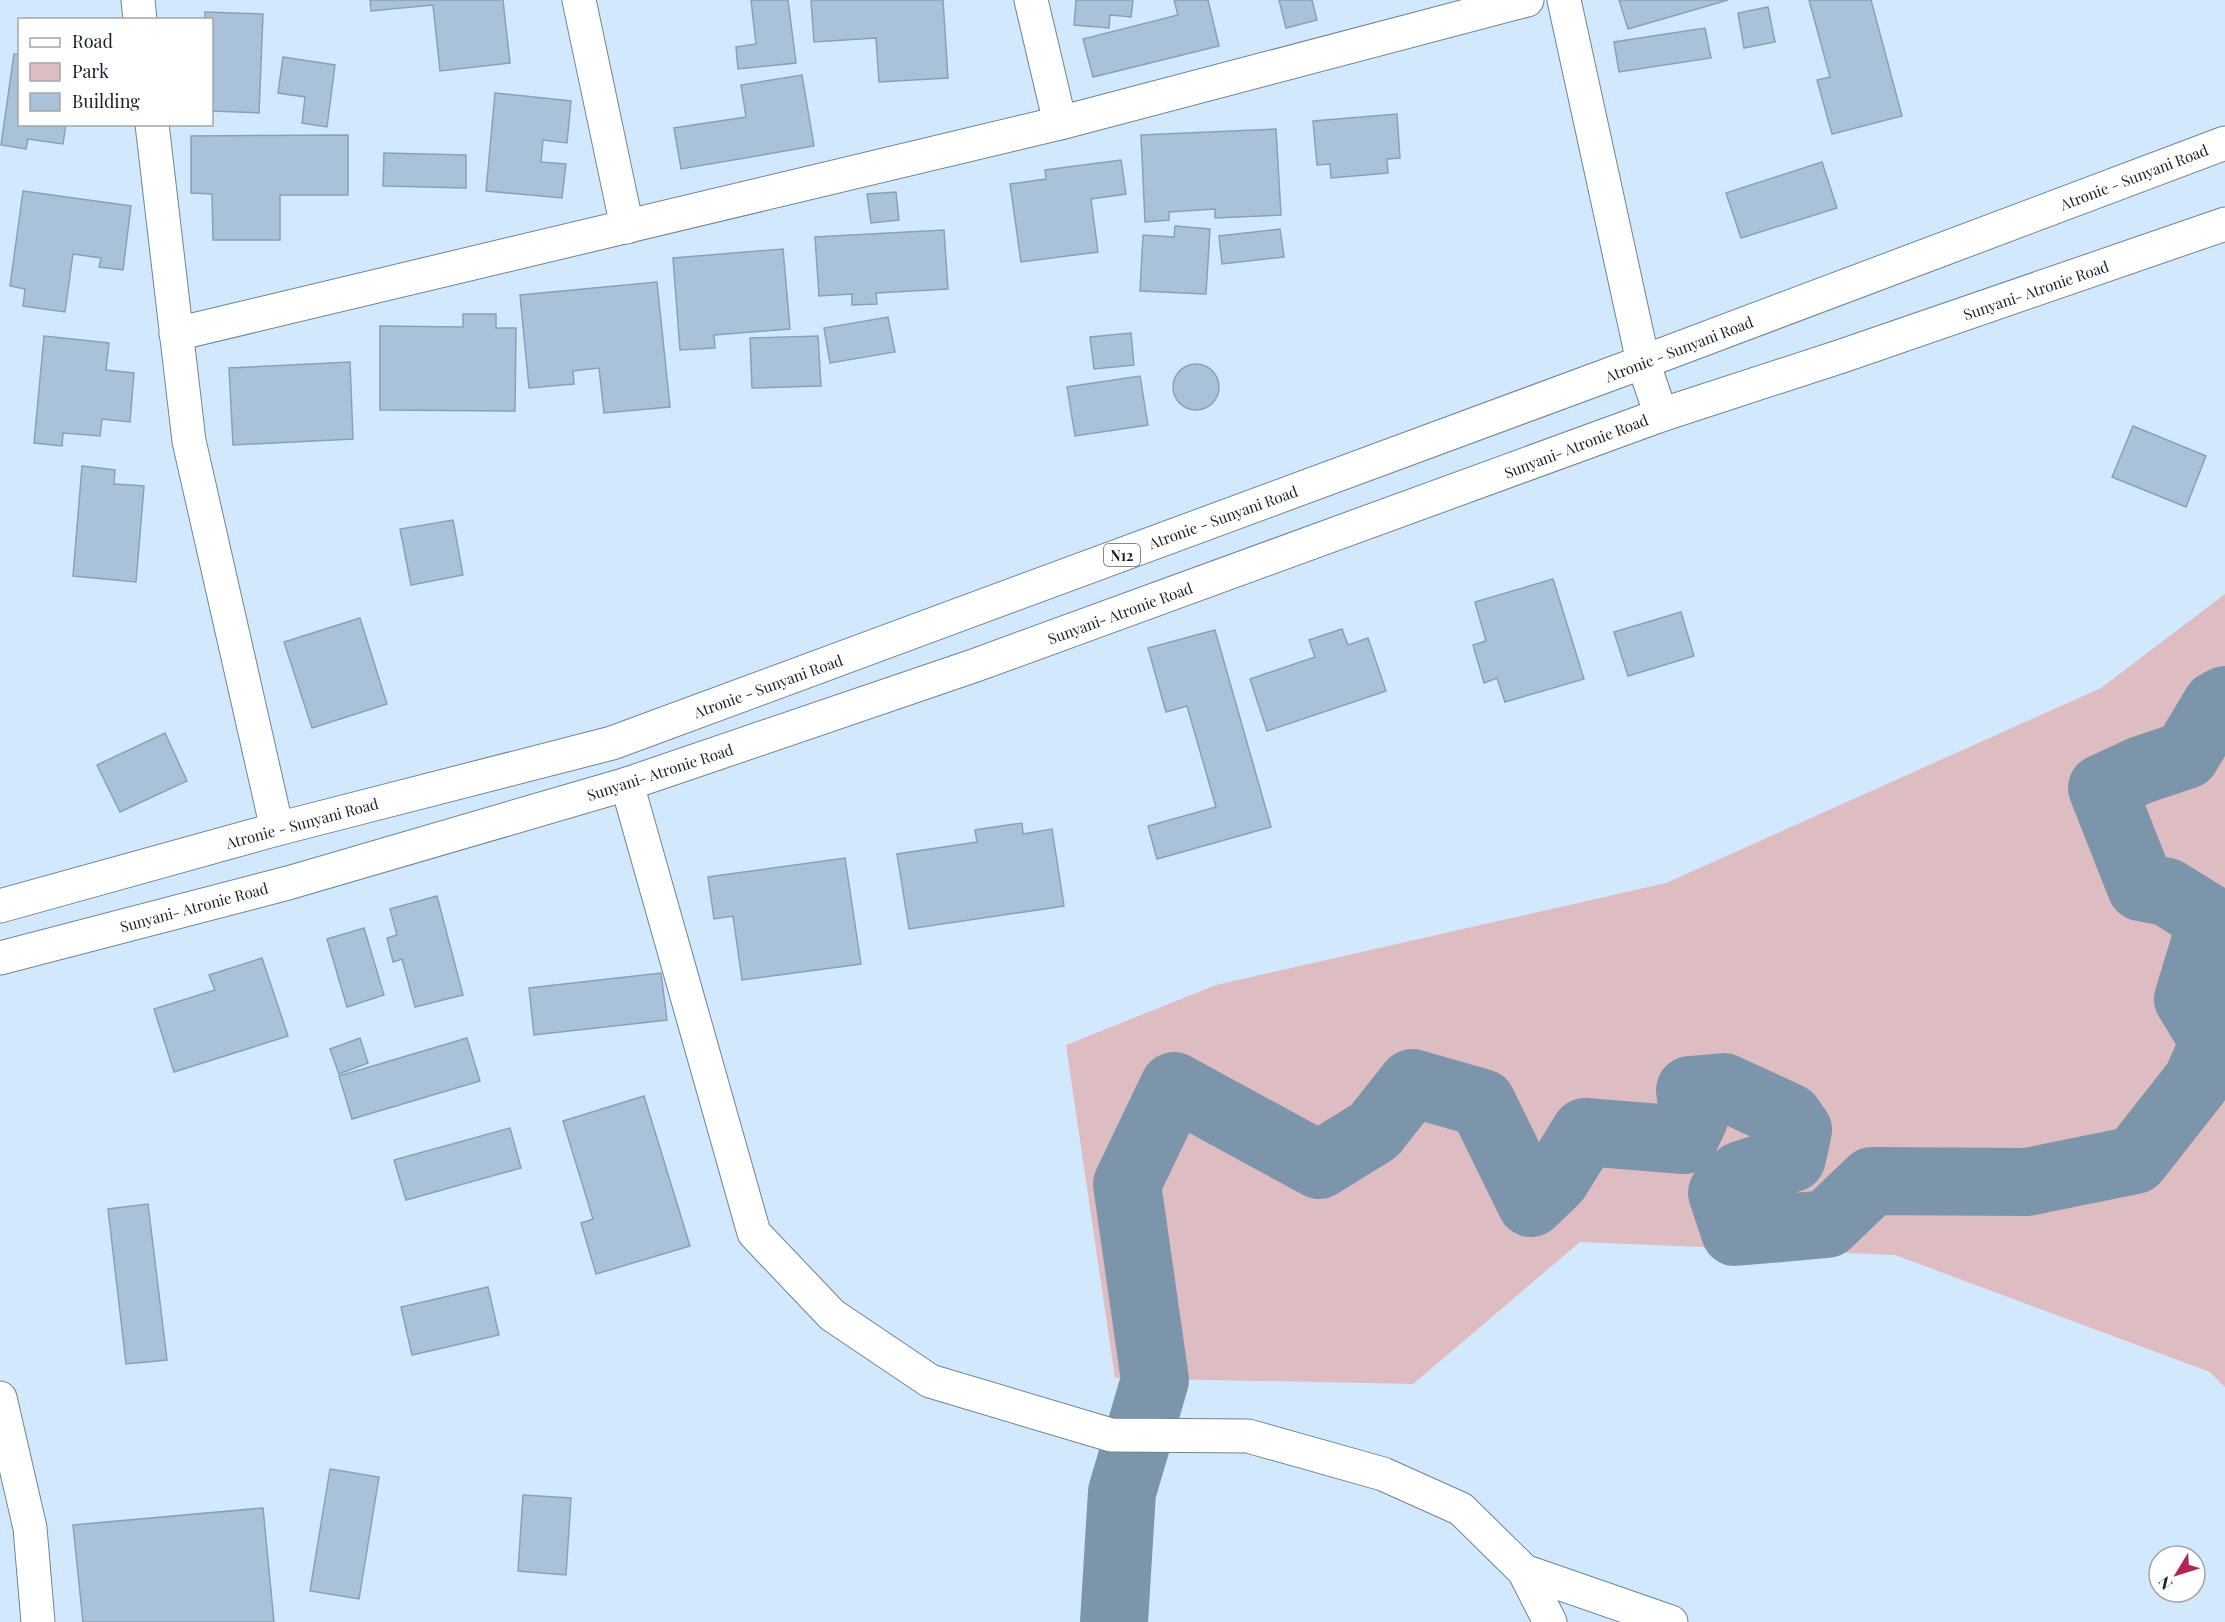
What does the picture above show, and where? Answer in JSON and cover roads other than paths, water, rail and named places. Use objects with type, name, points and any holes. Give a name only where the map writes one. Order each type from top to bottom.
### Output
[{"type":"main road","points":[[138,0],[140,18]]},
{"type":"main road","points":[[579,0],[627,227]]},
{"type":"main road","points":[[1031,0],[1060,123]]},
{"type":"main road","points":[[176,334],[1060,123],[1527,0]]},
{"type":"main road","points":[[1564,0],[1643,362],[1661,415]]},
{"type":"main road","points":[[152,126],[189,441],[277,829]]},
{"type":"main road","name":"Atronie - Sunyani Road","points":[[0,906],[277,829],[612,743],[1643,362],[2225,143]]},
{"type":"main road","name":"Sunyani- Atronie Road","points":[[0,958],[288,883],[627,784],[976,665],[1661,415],[1842,356],[2225,224]]},
{"type":"main road","points":[[627,784],[754,1233],[832,1314],[930,1381],[1111,1435],[1248,1436],[1383,1474],[1461,1509],[1524,1571],[1550,1622]]},
{"type":"main road","points":[[0,1398],[30,1528],[38,1622]]},
{"type":"main road","points":[[1524,1571],[1671,1622]]},
{"type":"waterway","points":[[1114,1622],[1122,1492],[1155,1380],[1127,1184],[1174,1086],[1319,1165],[1374,1131],[1412,1083],[1482,1103],[1531,1203],[1556,1179],[1585,1132],[1684,1140],[1694,1119],[1690,1090],[1724,1087],[1789,1117],[1798,1130],[1792,1158],[1741,1175],[1722,1193],[1735,1232],[1827,1224],[1872,1181],[2027,1182],[2135,1160],[2197,1081],[2214,1042],[2188,999],[2212,920],[2167,892],[2141,887],[2102,788],[2141,770],[2186,755],[2216,705],[2225,700]]}]
